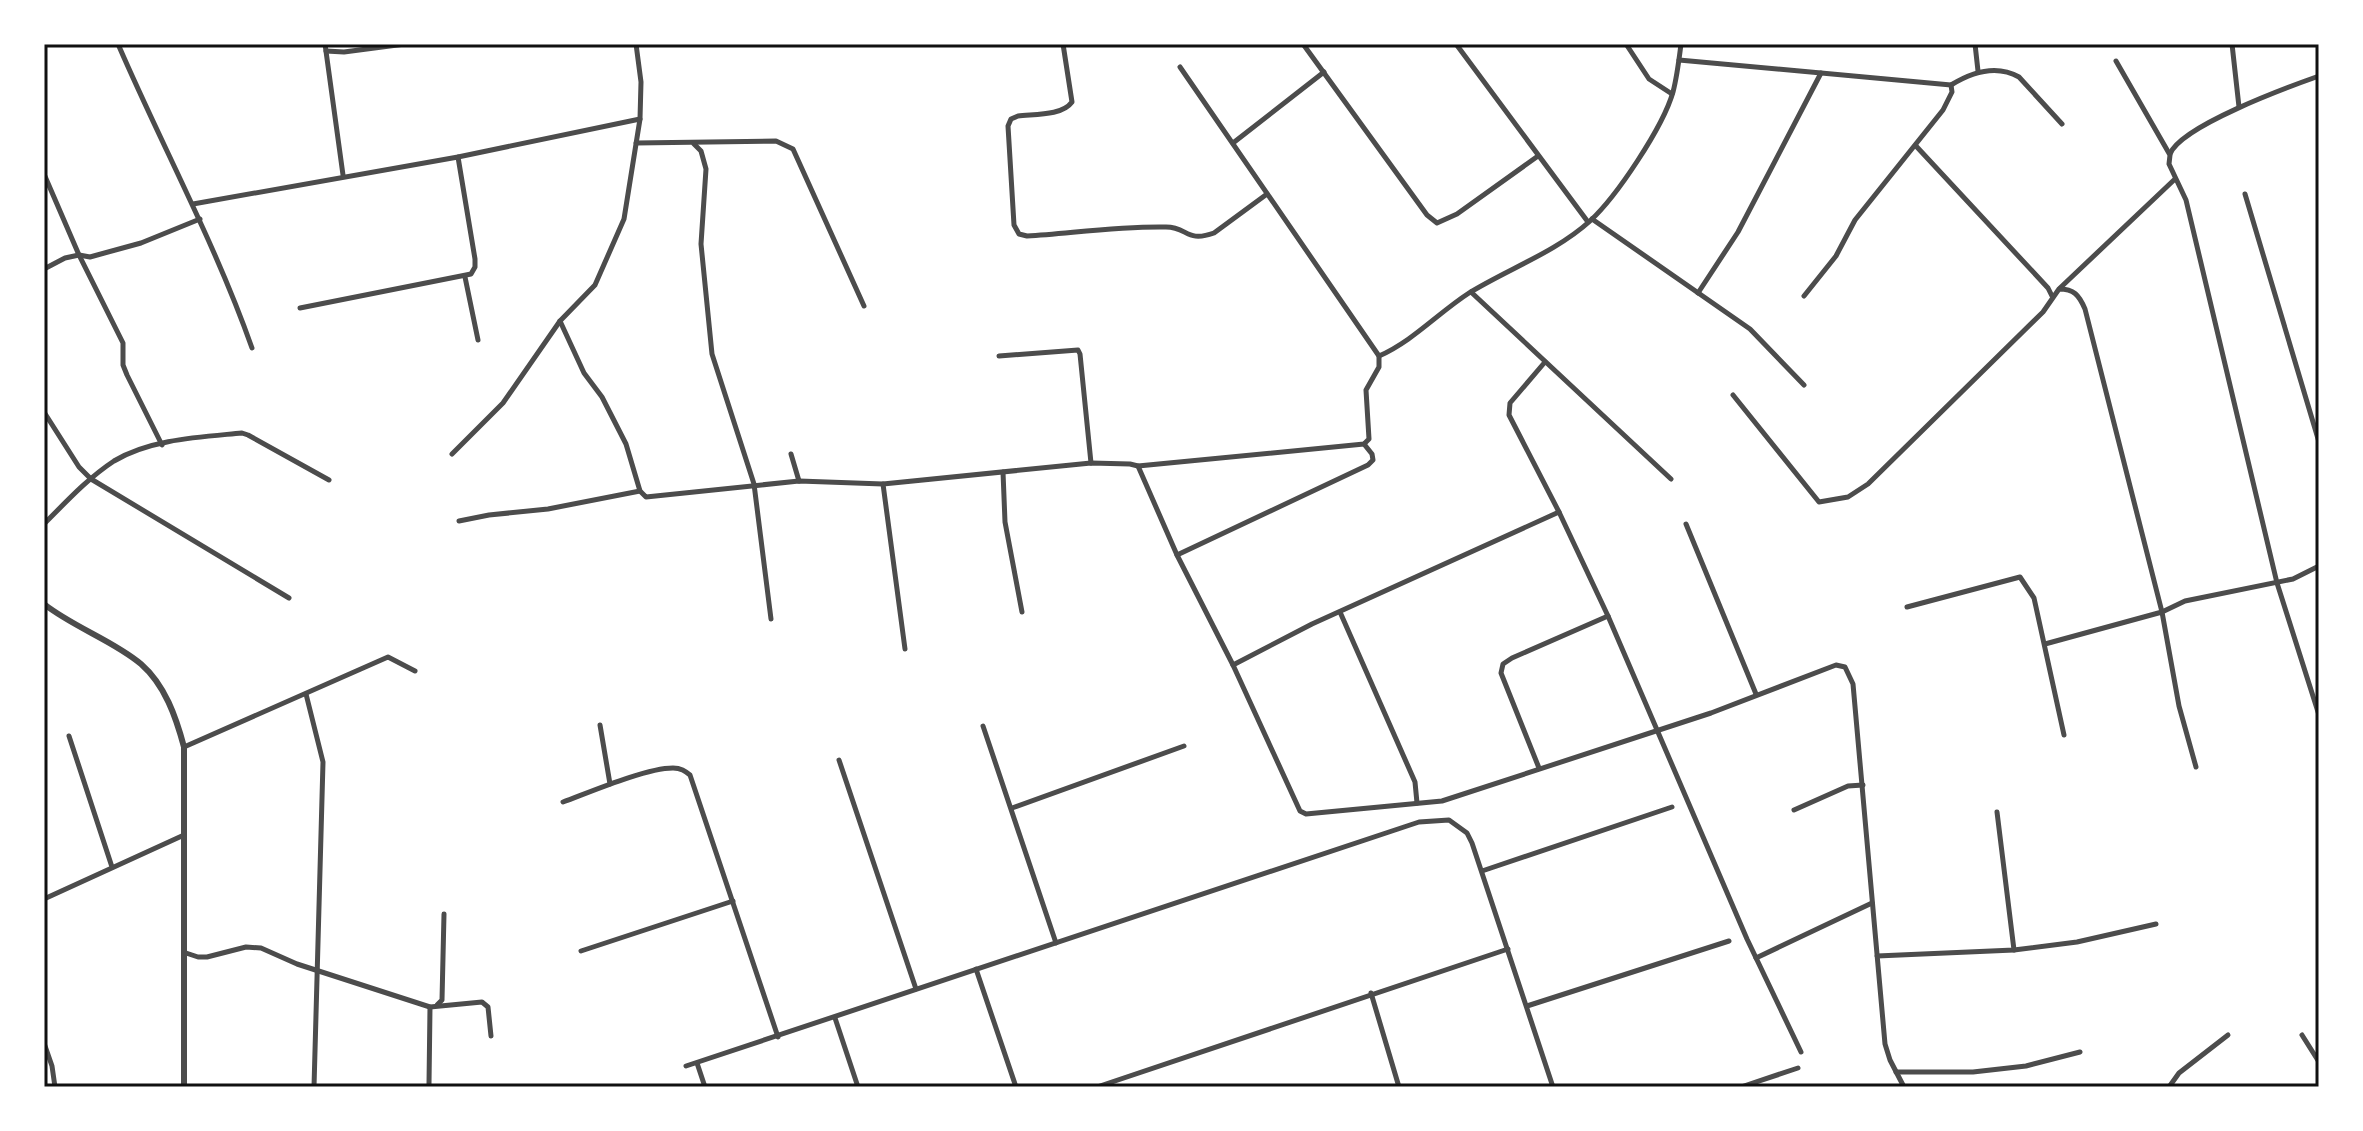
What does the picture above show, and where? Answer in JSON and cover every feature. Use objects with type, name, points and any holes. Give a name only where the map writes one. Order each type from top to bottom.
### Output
[{"type":"street","points":[[118,44],[200,219],[252,348]]},
{"type":"street","points":[[343,175],[325,48],[344,52],[405,44]]},
{"type":"street","points":[[452,454],[503,403],[560,321],[595,285],[624,219],[640,119],[641,82],[636,44]]},
{"type":"street","points":[[1063,44],[1072,102],[1069,107],[1061,111],[1018,116],[1011,119],[1008,126],[1014,225],[1019,234],[1168,227],[1192,237],[1204,236],[1214,233],[1267,194]]},
{"type":"street","points":[[1303,44],[1427,215],[1437,223],[1457,214],[1538,156]]},
{"type":"street","points":[[1456,44],[1590,221],[1750,329],[1804,385]]},
{"type":"street","points":[[1626,44],[1649,79],[1672,94]]},
{"type":"street","points":[[1379,356],[1400,347],[1471,292],[1562,241],[1590,221],[1642,152],[1672,94],[1681,44]]},
{"type":"street","points":[[1975,44],[1978,71]]},
{"type":"street","points":[[2232,44],[2239,107]]},
{"type":"street","points":[[1679,60],[1951,85],[1978,71],[2011,72],[2062,124]]},
{"type":"street","points":[[2116,61],[2170,155]]},
{"type":"street","points":[[560,321],[584,373],[602,397],[626,444],[640,491],[646,497],[799,481],[883,484],[1091,463],[1138,466],[1364,444],[1369,439],[1366,390],[1379,367],[1379,356],[1180,67]]},
{"type":"street","points":[[1233,143],[1324,72]]},
{"type":"street","points":[[1698,293],[1738,232],[1821,73]]},
{"type":"street","points":[[2319,76],[2239,107],[2178,143],[2170,155],[2169,164],[2186,200],[2277,583],[2319,715]]},
{"type":"street","points":[[1804,296],[1836,256],[1855,220],[1943,110],[1952,92],[1951,85]]},
{"type":"street","points":[[193,204],[458,157],[640,119]]},
{"type":"street","points":[[636,143],[776,141],[793,149],[864,306]]},
{"type":"street","points":[[694,144],[701,151],[706,169],[701,244],[712,354],[754,484],[771,619]]},
{"type":"street","points":[[1916,145],[2052,296]]},
{"type":"street","points":[[300,308],[471,274],[475,259],[458,157]]},
{"type":"street","points":[[44,174],[79,255],[123,343],[123,365],[162,445]]},
{"type":"street","points":[[1733,395],[1819,502],[1848,497],[1868,484],[2043,312],[2059,289],[2175,179]]},
{"type":"street","points":[[2245,194],[2319,442]]},
{"type":"street","points":[[44,269],[65,258],[79,255],[90,257],[141,243],[200,219]]},
{"type":"street","points":[[465,277],[478,340]]},
{"type":"street","points":[[2059,289],[2071,289],[2079,295],[2085,309],[2162,612],[2179,706],[2196,767]]},
{"type":"street","points":[[1471,292],[1671,479]]},
{"type":"street","points":[[999,356],[1078,350],[1091,463]]},
{"type":"street","points":[[1545,362],[1510,403],[1509,415],[1608,616],[1756,958],[1801,1052]]},
{"type":"street","points":[[44,412],[79,467],[91,479],[289,598]]},
{"type":"street","points":[[44,524],[91,479],[129,454],[162,445],[242,433],[329,480]]},
{"type":"street","points":[[1177,555],[1368,465],[1373,460],[1372,454],[1364,444]]},
{"type":"street","points":[[791,454],[799,481]]},
{"type":"street","points":[[1138,466],[1177,555],[1233,665],[1300,811],[1306,814],[1442,801],[1711,713],[1836,665],[1845,667],[1853,684],[1885,1044],[1904,1087]]},
{"type":"street","points":[[1003,472],[1005,522],[1022,612]]},
{"type":"street","points":[[883,484],[905,649]]},
{"type":"street","points":[[459,521],[548,509],[640,491]]},
{"type":"street","points":[[1233,665],[1312,624],[1559,512]]},
{"type":"street","points":[[1686,524],[1756,694]]},
{"type":"street","points":[[2045,644],[2162,612],[2185,601],[2293,579],[2319,566]]},
{"type":"street","points":[[1907,607],[2020,577],[2034,598],[2064,735]]},
{"type":"street","points":[[44,604],[141,664],[171,705],[184,747],[184,1087]]},
{"type":"street","points":[[1340,612],[1415,782],[1417,803]]},
{"type":"street","points":[[1539,768],[1501,673],[1503,664],[1608,616]]},
{"type":"street","points":[[184,747],[388,657],[415,671]]},
{"type":"street","points":[[306,694],[323,762],[314,1087]]},
{"type":"street","points":[[600,725],[610,784]]},
{"type":"street","points":[[983,726],[1056,943]]},
{"type":"street","points":[[69,736],[112,867]]},
{"type":"street","points":[[1012,808],[1184,746]]},
{"type":"street","points":[[839,760],[916,989]]},
{"type":"street","points":[[563,802],[610,784],[670,768],[681,769],[690,775],[778,1037]]},
{"type":"street","points":[[1794,810],[1848,786],[1863,785]]},
{"type":"street","points":[[1482,871],[1672,807]]},
{"type":"street","points":[[1997,812],[2014,950]]},
{"type":"street","points":[[686,1066],[1419,822],[1449,820],[1467,833],[1482,871],[1553,1087]]},
{"type":"street","points":[[44,899],[184,835]]},
{"type":"street","points":[[581,951],[733,901]]},
{"type":"street","points":[[1756,958],[1872,903]]},
{"type":"street","points":[[433,1006],[442,1000],[444,914]]},
{"type":"street","points":[[1877,956],[2014,950],[2077,942],[2156,924]]},
{"type":"street","points":[[1527,1006],[1729,941]]},
{"type":"street","points":[[186,953],[207,957],[246,947],[261,948],[315,970],[433,1006],[487,1004],[491,1036]]},
{"type":"street","points":[[1097,1087],[1508,949]]},
{"type":"street","points":[[976,969],[1016,1087]]},
{"type":"street","points":[[1371,993],[1399,1087]]},
{"type":"street","points":[[429,1084],[433,1006]]},
{"type":"street","points":[[835,1018],[858,1087]]},
{"type":"street","points":[[2169,1087],[2179,1073],[2228,1035]]},
{"type":"street","points":[[2302,1035],[2319,1062]]},
{"type":"street","points":[[44,1043],[55,1087]]},
{"type":"street","points":[[1895,1072],[1973,1072],[2013,1067],[2080,1052]]},
{"type":"street","points":[[697,1063],[705,1087]]},
{"type":"street","points":[[1741,1087],[1798,1068]]}]
